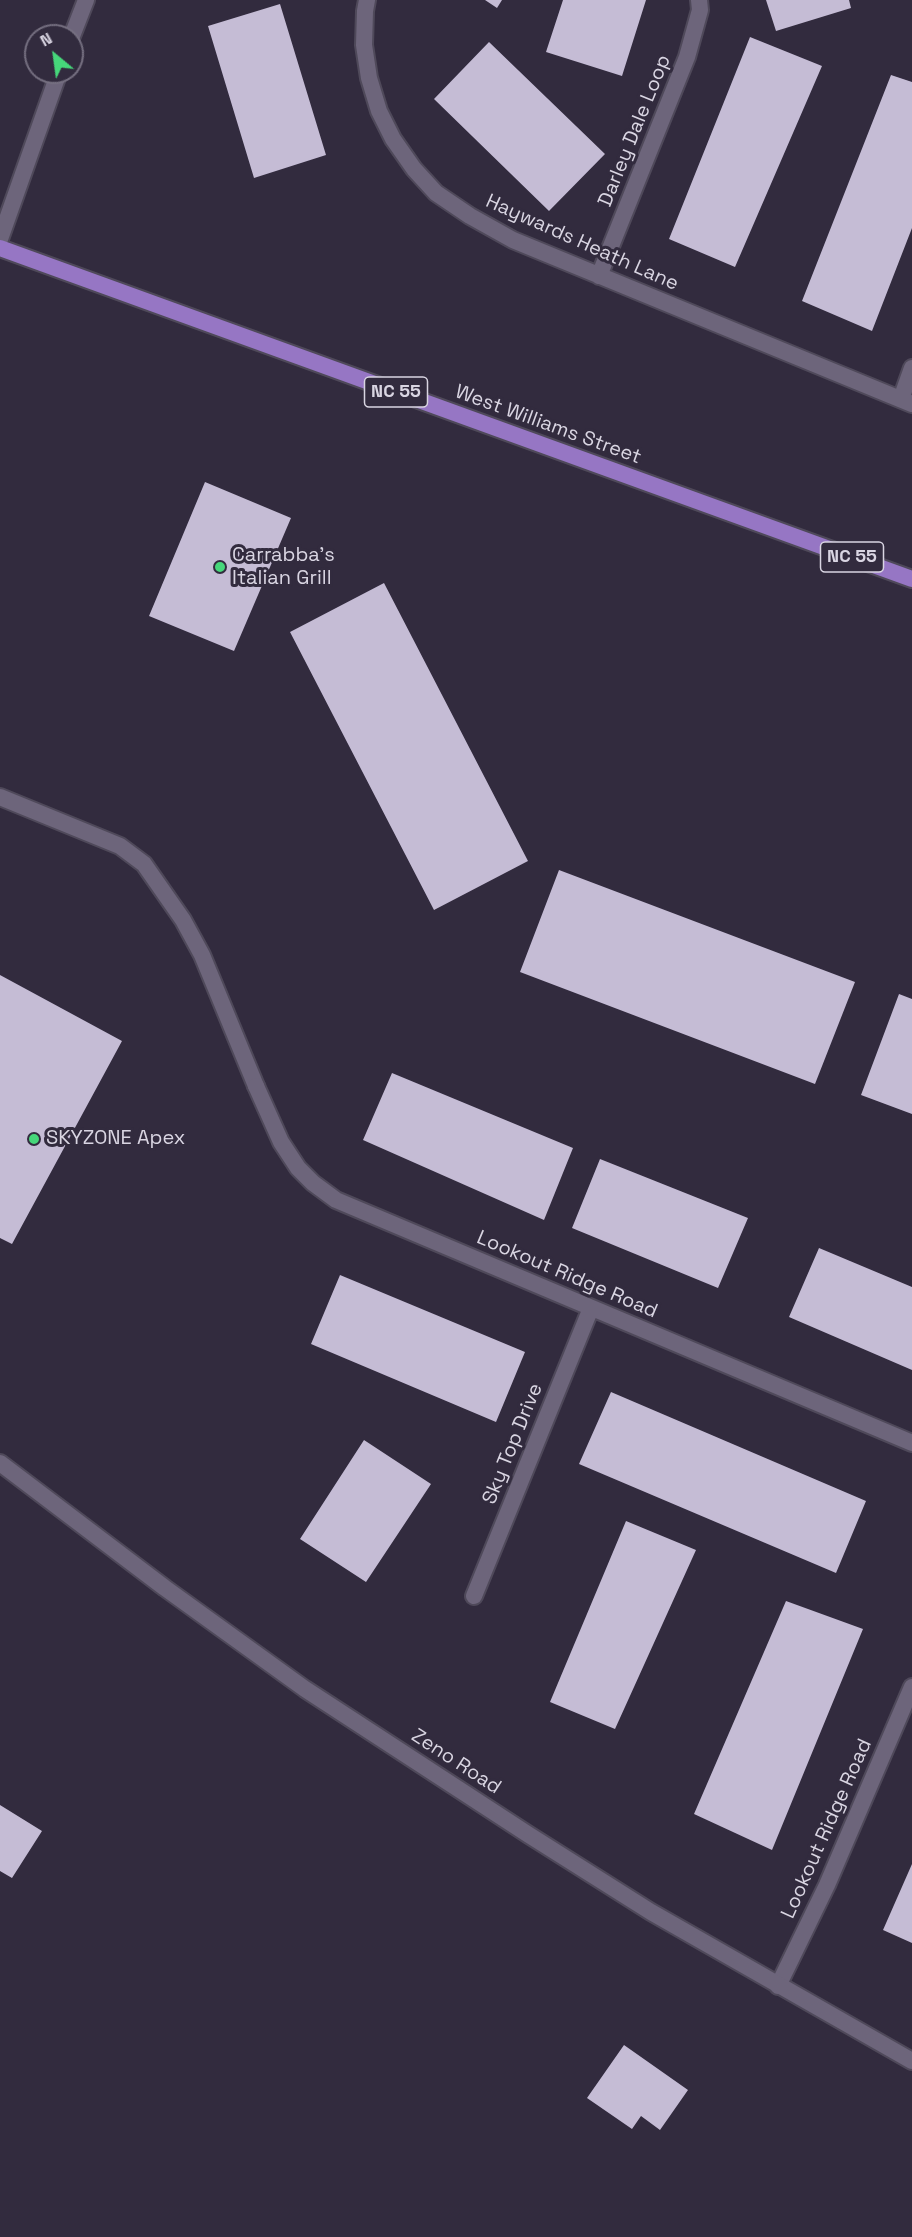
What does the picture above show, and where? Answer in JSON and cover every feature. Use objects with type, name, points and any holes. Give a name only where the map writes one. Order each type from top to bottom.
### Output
[{"type":"main road","name":"West Williams Street","points":[[0,248],[912,579]]},
{"type":"street","points":[[77,24],[86,0]]},
{"type":"street","name":"Haywards Heath Lane","points":[[367,0],[364,45],[369,78],[379,111],[393,139],[414,169],[436,193],[470,216],[513,240],[906,401]]},
{"type":"street","name":"Darley Dale Loop","points":[[599,276],[687,57],[700,10],[699,0]]},
{"type":"street","points":[[0,239],[55,84]]},
{"type":"street","points":[[906,401],[912,368]]},
{"type":"street","name":"Lookout Ridge Road","points":[[0,797],[120,846],[144,864],[183,920],[202,955],[281,1142],[298,1168],[313,1183],[336,1200],[912,1443]]},
{"type":"street","name":"Sky Top Drive","points":[[474,1596],[591,1308]]},
{"type":"street","name":"Zeno Road","points":[[0,1463],[165,1588],[305,1689],[614,1888],[778,1986],[912,2061]]},
{"type":"street","name":"Lookout Ridge Road","points":[[778,1986],[827,1885],[912,1687]]},
{"type":"building","points":[[485,0],[502,0],[497,8]]},
{"type":"building","points":[[563,0],[646,0],[622,76],[546,52]]},
{"type":"building","points":[[766,0],[849,0],[851,8],[776,31]]},
{"type":"building","points":[[280,4],[326,155],[254,178],[208,26]]},
{"type":"building","points":[[750,37],[822,66],[735,267],[669,239]]},
{"type":"building","points":[[489,42],[605,154],[549,211],[434,99]]},
{"type":"building","points":[[891,75],[912,82],[912,228],[872,331],[802,301]]},
{"type":"building","name":"Carrabba's Italian Grill","points":[[205,482],[291,518],[234,651],[149,616]]},
{"type":"building","points":[[384,583],[528,861],[434,910],[290,632]]},
{"type":"building","points":[[559,870],[855,982],[815,1084],[520,972]]},
{"type":"building","name":"SKYZONE Apex","points":[[0,975],[122,1041],[12,1244],[0,1238]]},
{"type":"building","points":[[899,994],[912,999],[912,1114],[861,1095]]},
{"type":"building","points":[[392,1073],[573,1148],[544,1220],[363,1140]]},
{"type":"building","points":[[600,1159],[748,1218],[718,1288],[572,1228]]},
{"type":"building","points":[[819,1248],[912,1287],[912,1370],[789,1317]]},
{"type":"building","points":[[340,1275],[525,1352],[496,1422],[311,1344]]},
{"type":"building","points":[[611,1392],[866,1501],[836,1573],[579,1464]]},
{"type":"building","points":[[364,1440],[431,1484],[366,1582],[300,1539]]},
{"type":"building","points":[[626,1521],[696,1550],[615,1729],[550,1702]]},
{"type":"building","points":[[786,1601],[863,1629],[772,1850],[694,1814]]},
{"type":"building","points":[[0,1805],[42,1831],[12,1878],[0,1871]]},
{"type":"building","points":[[912,1864],[912,1943],[883,1930]]},
{"type":"building","points":[[624,2045],[688,2090],[660,2130],[641,2116],[632,2129],[587,2098]]},
{"type":"place","name":"Carrabba's Italian Grill","points":[[220,567]]},
{"type":"place","name":"SKYZONE Apex","points":[[34,1139]]}]
